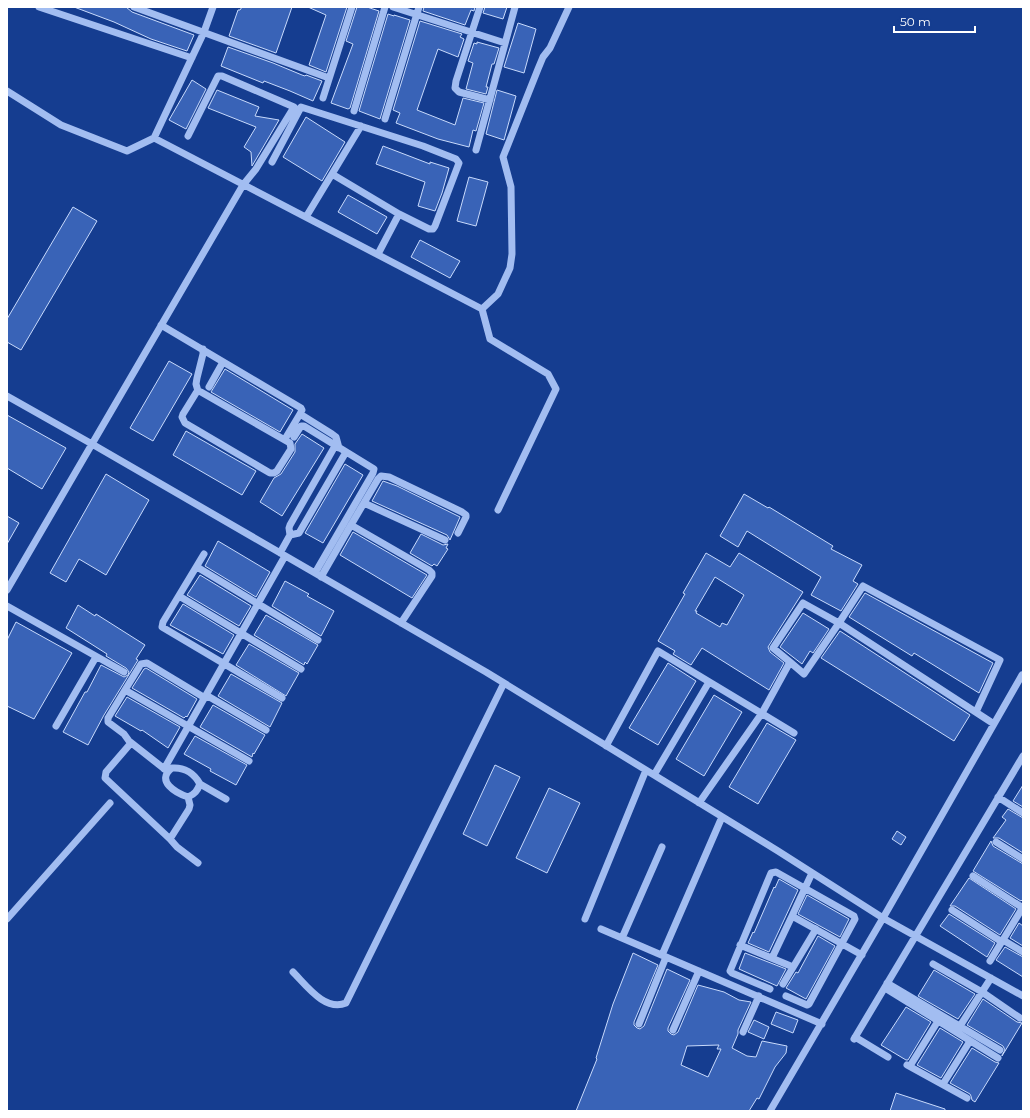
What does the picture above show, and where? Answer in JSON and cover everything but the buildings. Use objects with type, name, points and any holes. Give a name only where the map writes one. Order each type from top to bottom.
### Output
[{"type":"street","points":[[39,7],[192,58]]},
{"type":"street","points":[[134,7],[329,78]]},
{"type":"street","points":[[7,91],[61,125],[127,151],[154,138],[204,32],[213,7]]},
{"type":"street","points":[[323,98],[352,7]]},
{"type":"street","points":[[354,111],[385,7]]},
{"type":"street","points":[[393,7],[418,11],[472,32],[506,43]]},
{"type":"street","points":[[480,7],[455,88],[459,92],[490,100]]},
{"type":"street","points":[[476,150],[515,7]]},
{"type":"street","points":[[482,309],[498,294],[510,268],[512,254],[511,187],[503,157],[543,57],[550,48],[569,7]]},
{"type":"street","points":[[385,119],[418,11]]},
{"type":"street","points":[[7,590],[243,185],[256,169],[294,107],[222,76],[218,76],[188,136]]},
{"type":"street","points":[[272,162],[301,107],[423,146],[456,159],[459,163],[433,229],[429,229],[399,214],[332,174]]},
{"type":"street","points":[[306,217],[361,126]]},
{"type":"street","points":[[154,138],[482,309],[490,339],[548,374],[556,389],[498,510]]},
{"type":"street","points":[[378,254],[399,214]]},
{"type":"street","points":[[161,325],[301,408],[302,410],[300,414],[284,439]]},
{"type":"street","points":[[198,391],[196,384],[203,349]]},
{"type":"street","points":[[209,387],[223,362]]},
{"type":"street","points":[[198,391],[290,443],[290,449],[277,471],[270,473],[185,423],[182,417],[183,414],[198,391]]},
{"type":"street","points":[[7,396],[504,683],[883,918],[1023,996]]},
{"type":"street","points":[[290,535],[299,532],[340,449],[336,437],[300,414]]},
{"type":"street","points":[[294,437],[302,426],[373,467],[374,471],[318,575]]},
{"type":"street","points":[[200,784],[198,790],[188,797],[173,791],[167,784],[165,770],[205,696],[258,604],[290,535],[290,525],[340,449]]},
{"type":"street","points":[[318,575],[381,476],[389,477],[466,515],[458,533]]},
{"type":"street","points":[[364,503],[445,540]]},
{"type":"street","points":[[351,525],[432,573],[432,576],[401,623]]},
{"type":"street","points":[[204,554],[162,626],[282,698]]},
{"type":"street","points":[[197,567],[318,640]]},
{"type":"street","points":[[976,712],[1000,660],[863,586],[839,623],[804,674],[773,648],[803,603],[839,623],[994,724]]},
{"type":"street","points":[[179,596],[301,669]]},
{"type":"street","points":[[7,606],[124,672]]},
{"type":"street","points":[[606,746],[658,651],[794,733]]},
{"type":"street","points":[[56,726],[96,657]]},
{"type":"street","points":[[699,803],[762,713],[790,662]]},
{"type":"street","points":[[165,770],[131,743],[124,734],[109,724],[107,720],[141,664],[147,663],[266,730]]},
{"type":"street","points":[[770,1111],[862,955],[1022,675]]},
{"type":"street","points":[[654,775],[710,682]]},
{"type":"street","points":[[293,972],[320,998],[331,1005],[340,1005],[346,1002],[504,683]]},
{"type":"street","points":[[125,690],[249,761]]},
{"type":"street","points":[[131,743],[106,772],[106,778],[177,847],[198,863]]},
{"type":"street","points":[[888,1057],[855,1038],[1023,756]]},
{"type":"street","points":[[165,770],[179,768],[190,773],[200,784],[226,799]]},
{"type":"street","points":[[585,919],[646,770]]},
{"type":"street","points":[[170,839],[189,810],[190,805],[188,797]]},
{"type":"street","points":[[998,797],[1023,813]]},
{"type":"street","points":[[7,919],[110,803]]},
{"type":"street","points":[[639,1024],[664,956],[722,817]]},
{"type":"street","points":[[996,842],[1023,859]]},
{"type":"street","points":[[622,938],[662,846]]},
{"type":"street","points":[[770,989],[730,971],[771,873],[776,872],[854,916],[854,919],[842,943],[810,1004],[806,1004],[786,996]]},
{"type":"street","points":[[772,958],[812,873]]},
{"type":"street","points":[[974,876],[1023,908],[990,961]]},
{"type":"street","points":[[952,910],[1002,941],[1023,952]]},
{"type":"street","points":[[792,916],[862,955]]},
{"type":"street","points":[[601,929],[822,1024]]},
{"type":"street","points":[[783,984],[816,929]]},
{"type":"street","points":[[740,945],[793,968]]},
{"type":"street","points":[[933,964],[982,992],[1020,1018]]},
{"type":"street","points":[[674,1030],[699,971]]},
{"type":"street","points":[[960,1026],[991,978]]},
{"type":"street","points":[[886,985],[938,1021],[998,1058]]},
{"type":"street","points":[[886,985],[1000,1050]]},
{"type":"street","points":[[743,1032],[759,996]]},
{"type":"street","points":[[938,1021],[909,1066],[967,1098]]},
{"type":"street","points":[[943,1084],[970,1041]]}]
